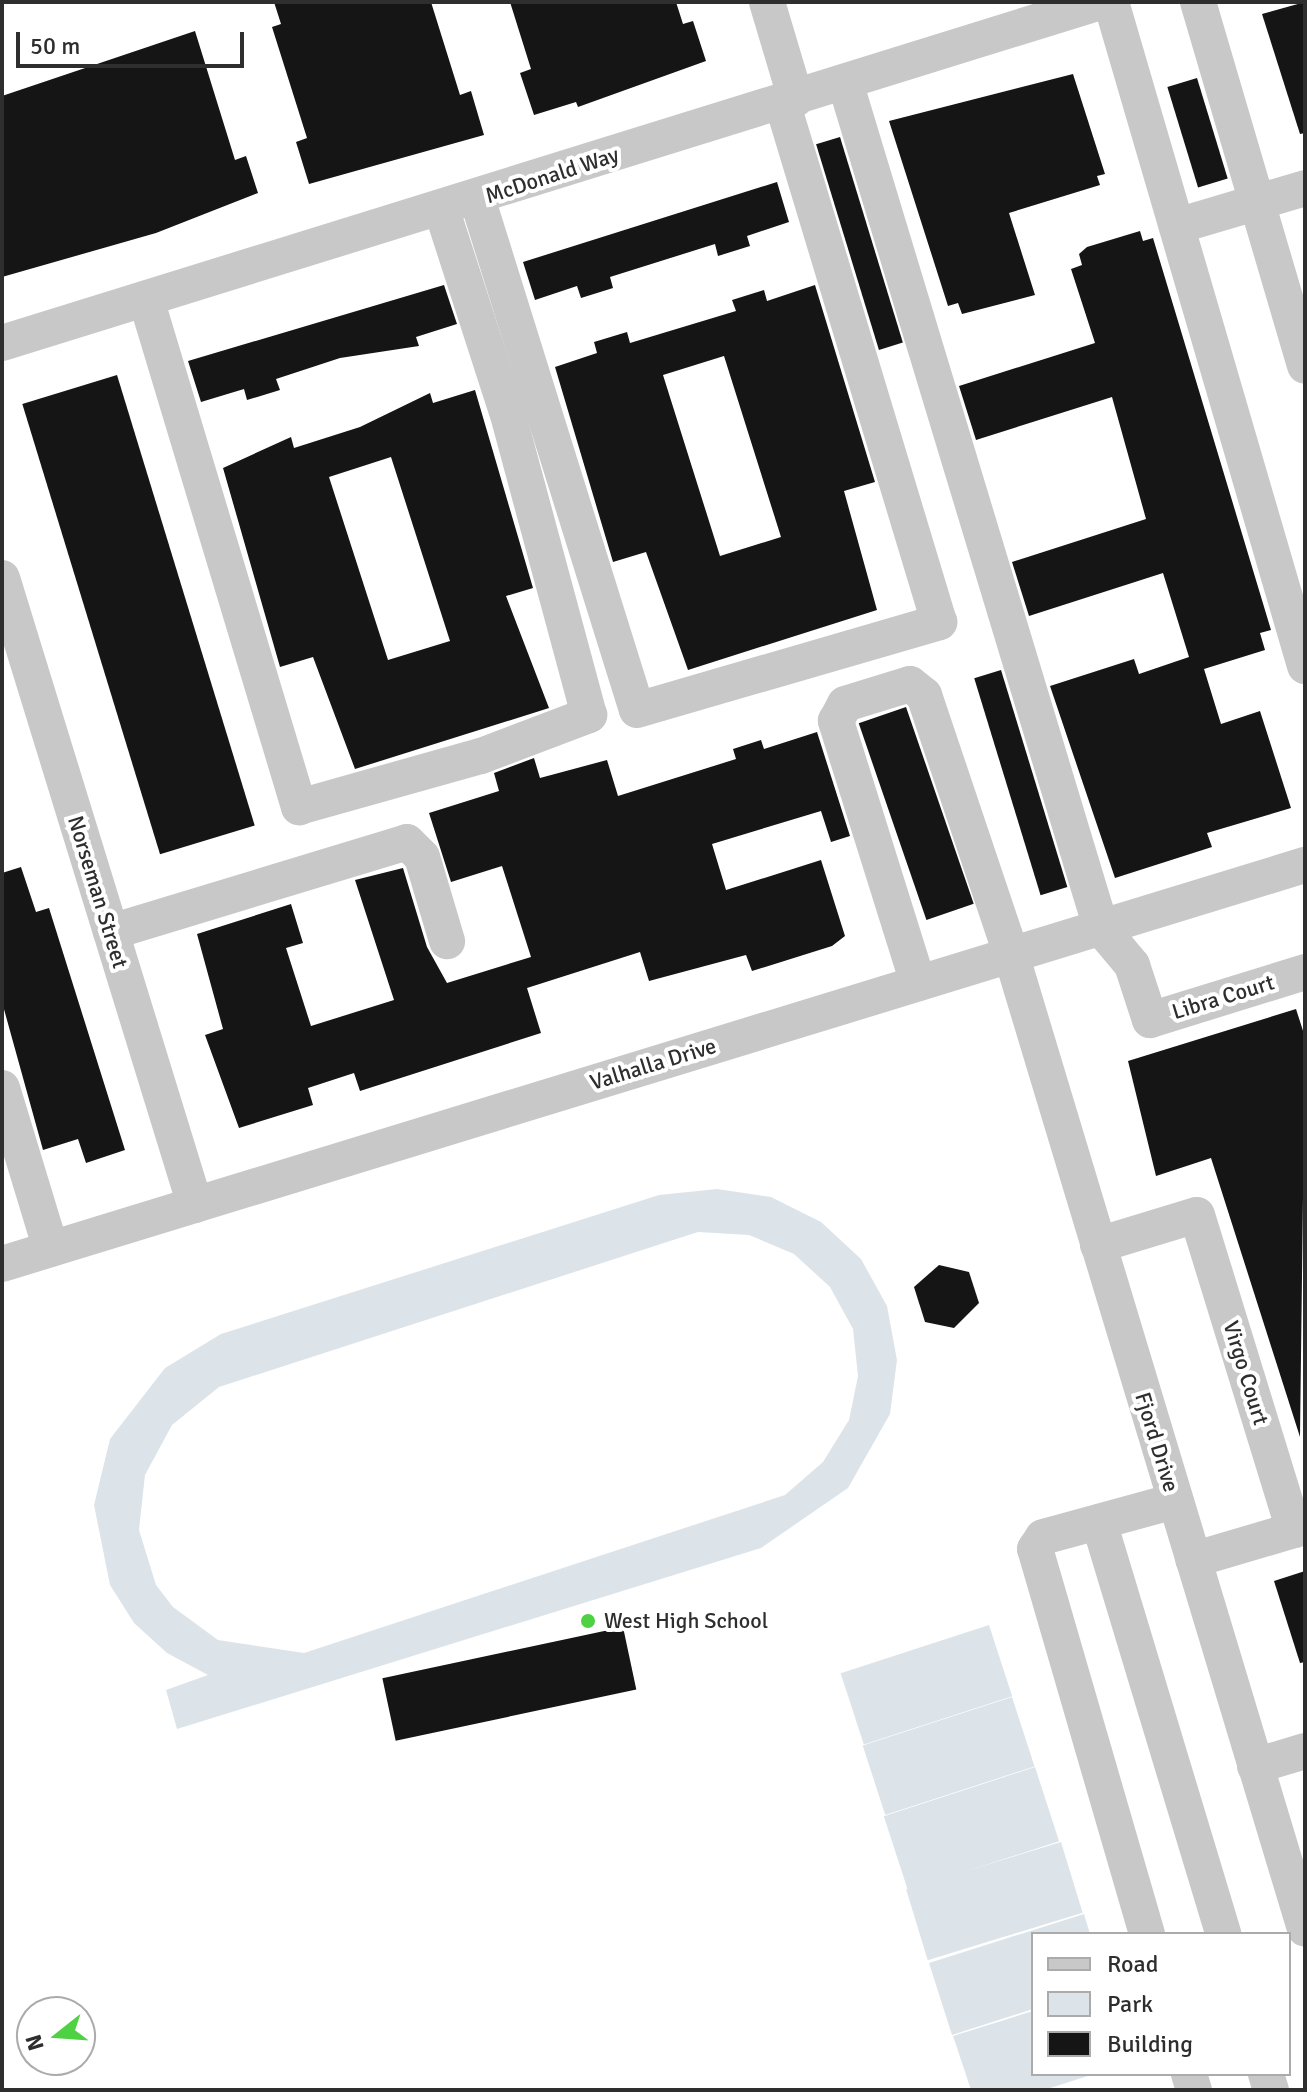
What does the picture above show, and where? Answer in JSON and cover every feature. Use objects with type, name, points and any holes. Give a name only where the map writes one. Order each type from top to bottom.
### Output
[{"type":"street","points":[[477,198],[637,710],[939,622],[789,100],[767,2]]},
{"type":"street","name":"McDonald Way","points":[[2,343],[789,100],[1061,8],[1100,2]]},
{"type":"street","points":[[1111,2],[1305,666]]},
{"type":"street","points":[[1198,2],[1305,366]]},
{"type":"street","points":[[845,82],[1101,928]]},
{"type":"street","points":[[1177,226],[1305,188]]},
{"type":"street","points":[[146,299],[299,807],[481,756],[589,715],[507,412],[441,208]]},
{"type":"street","name":"Norseman Street","points":[[2,578],[195,1205]]},
{"type":"street","name":"Fjord Drive","points":[[918,983],[836,721],[845,704],[910,684],[924,695],[1011,954],[1305,1929]]},
{"type":"street","points":[[111,932],[407,842],[422,857],[447,941]]},
{"type":"street","name":"Valhalla Drive","points":[[2,1264],[1305,865]]},
{"type":"street","name":"Libra Court","points":[[1101,928],[1132,965],[1150,1020],[1305,972]]},
{"type":"street","points":[[3,1093],[51,1249]]},
{"type":"street","name":"Virgo Court","points":[[1098,1245],[1197,1215],[1294,1530],[1193,1560]]},
{"type":"street","points":[[1146,1932],[1035,1549],[1043,1537],[1175,1501]]},
{"type":"street","points":[[1099,1522],[1222,1932]]},
{"type":"street","points":[[1255,1766],[1305,1751]]},
{"type":"green space","points":[[717,1189],[771,1197],[821,1222],[861,1259],[887,1306],[897,1360],[890,1414],[848,1488],[761,1548],[177,1729],[166,1690],[208,1675],[167,1653],[134,1623],[110,1585],[94,1505],[110,1439],[165,1368],[221,1334],[659,1195]],"holes":[[[698,1232],[749,1235],[794,1254],[830,1287],[853,1329],[858,1376],[849,1420],[823,1462],[785,1495],[304,1653],[218,1640],[173,1607],[156,1585],[139,1530],[145,1475],[172,1425],[219,1387]]]},
{"type":"green space","points":[[989,1625],[1012,1696],[864,1745],[841,1673]]},
{"type":"green space","points":[[1012,1697],[1035,1766],[885,1815],[863,1746]]},
{"type":"green space","points":[[1035,1767],[1059,1841],[908,1890],[884,1816]]},
{"type":"green space","points":[[1061,1842],[1083,1913],[928,1960],[906,1889]]},
{"type":"green space","points":[[1084,1914],[1089,1932],[1031,1932],[1031,2010],[952,2035],[929,1963]]},
{"type":"green space","points":[[1031,2012],[1031,2076],[1088,2076],[1044,2090],[971,2090],[953,2036]]},
{"type":"building","points":[[274,2],[431,2],[460,95],[471,91],[484,135],[309,184],[296,142],[307,138],[272,27],[281,24]]},
{"type":"building","points":[[510,2],[676,2],[683,24],[693,21],[706,61],[578,107],[576,102],[534,115],[520,73],[531,69]]},
{"type":"building","points":[[1305,2],[1305,133],[1300,134],[1262,14]]},
{"type":"building","points":[[195,31],[235,160],[246,156],[258,193],[156,233],[2,277],[2,96]]},
{"type":"building","points":[[1073,74],[1105,174],[1097,176],[1100,185],[1009,213],[1035,295],[962,314],[958,303],[948,306],[889,121]]},
{"type":"building","points":[[1197,78],[1228,178],[1198,187],[1167,87]]},
{"type":"building","points":[[840,137],[903,343],[879,350],[816,144]]},
{"type":"building","points":[[777,182],[789,222],[747,236],[750,246],[718,256],[715,244],[610,277],[613,288],[581,298],[577,286],[535,300],[523,262]]},
{"type":"building","points":[[1140,231],[1143,241],[1153,238],[1271,630],[1260,633],[1265,650],[1204,669],[1221,724],[1260,711],[1291,808],[1207,833],[1212,847],[1115,878],[1050,686],[1134,659],[1139,674],[1189,657],[1163,573],[1029,616],[1012,562],[1146,519],[1112,397],[976,440],[959,386],[1095,343],[1071,269],[1082,265],[1079,254],[1087,247]]},
{"type":"building","points":[[444,285],[457,324],[416,337],[419,346],[340,358],[276,379],[280,390],[247,400],[244,389],[201,402],[188,361]]},
{"type":"building","points":[[815,285],[875,482],[844,491],[877,610],[688,670],[646,552],[613,562],[555,367],[597,353],[594,342],[627,332],[630,343],[736,311],[732,300],[764,290],[767,301]],"holes":[[[724,356],[781,537],[720,556],[663,375]]]},
{"type":"building","points":[[117,375],[255,825],[160,854],[22,404]]},
{"type":"building","points":[[475,390],[533,588],[506,596],[549,708],[355,769],[313,657],[280,667],[223,468],[291,437],[294,448],[360,427],[430,393],[433,403]],"holes":[[[391,457],[450,641],[388,660],[329,477]]]},
{"type":"building","points":[[1001,670],[1067,887],[1041,895],[974,678]]},
{"type":"building","points":[[906,707],[974,904],[926,920],[859,723]]},
{"type":"building","points":[[817,732],[850,836],[831,842],[821,811],[712,844],[726,890],[821,860],[845,936],[832,946],[752,971],[746,955],[649,981],[640,952],[527,988],[541,1033],[360,1091],[354,1073],[308,1088],[313,1105],[239,1128],[205,1035],[223,1029],[197,934],[291,904],[303,943],[286,948],[311,1026],[394,1000],[355,880],[403,868],[427,947],[447,983],[531,957],[502,866],[451,882],[429,813],[499,791],[494,773],[534,758],[540,778],[607,760],[618,796],[736,759],[733,749],[761,740],[764,749]]},
{"type":"building","points":[[21,867],[36,912],[49,908],[125,1150],[86,1163],[78,1139],[43,1150],[2,1002],[2,873]]},
{"type":"building","points":[[1296,1009],[1305,1037],[1300,1437],[1211,1158],[1156,1176],[1128,1061]]},
{"type":"building","points":[[939,1265],[969,1272],[979,1303],[954,1328],[925,1322],[914,1287]]},
{"type":"building","points":[[1305,1571],[1305,1662],[1300,1663],[1274,1581]]},
{"type":"building","points":[[623,1627],[636,1690],[396,1741],[382,1678]]},
{"type":"place","name":"West High School","points":[[588,1621]]}]
